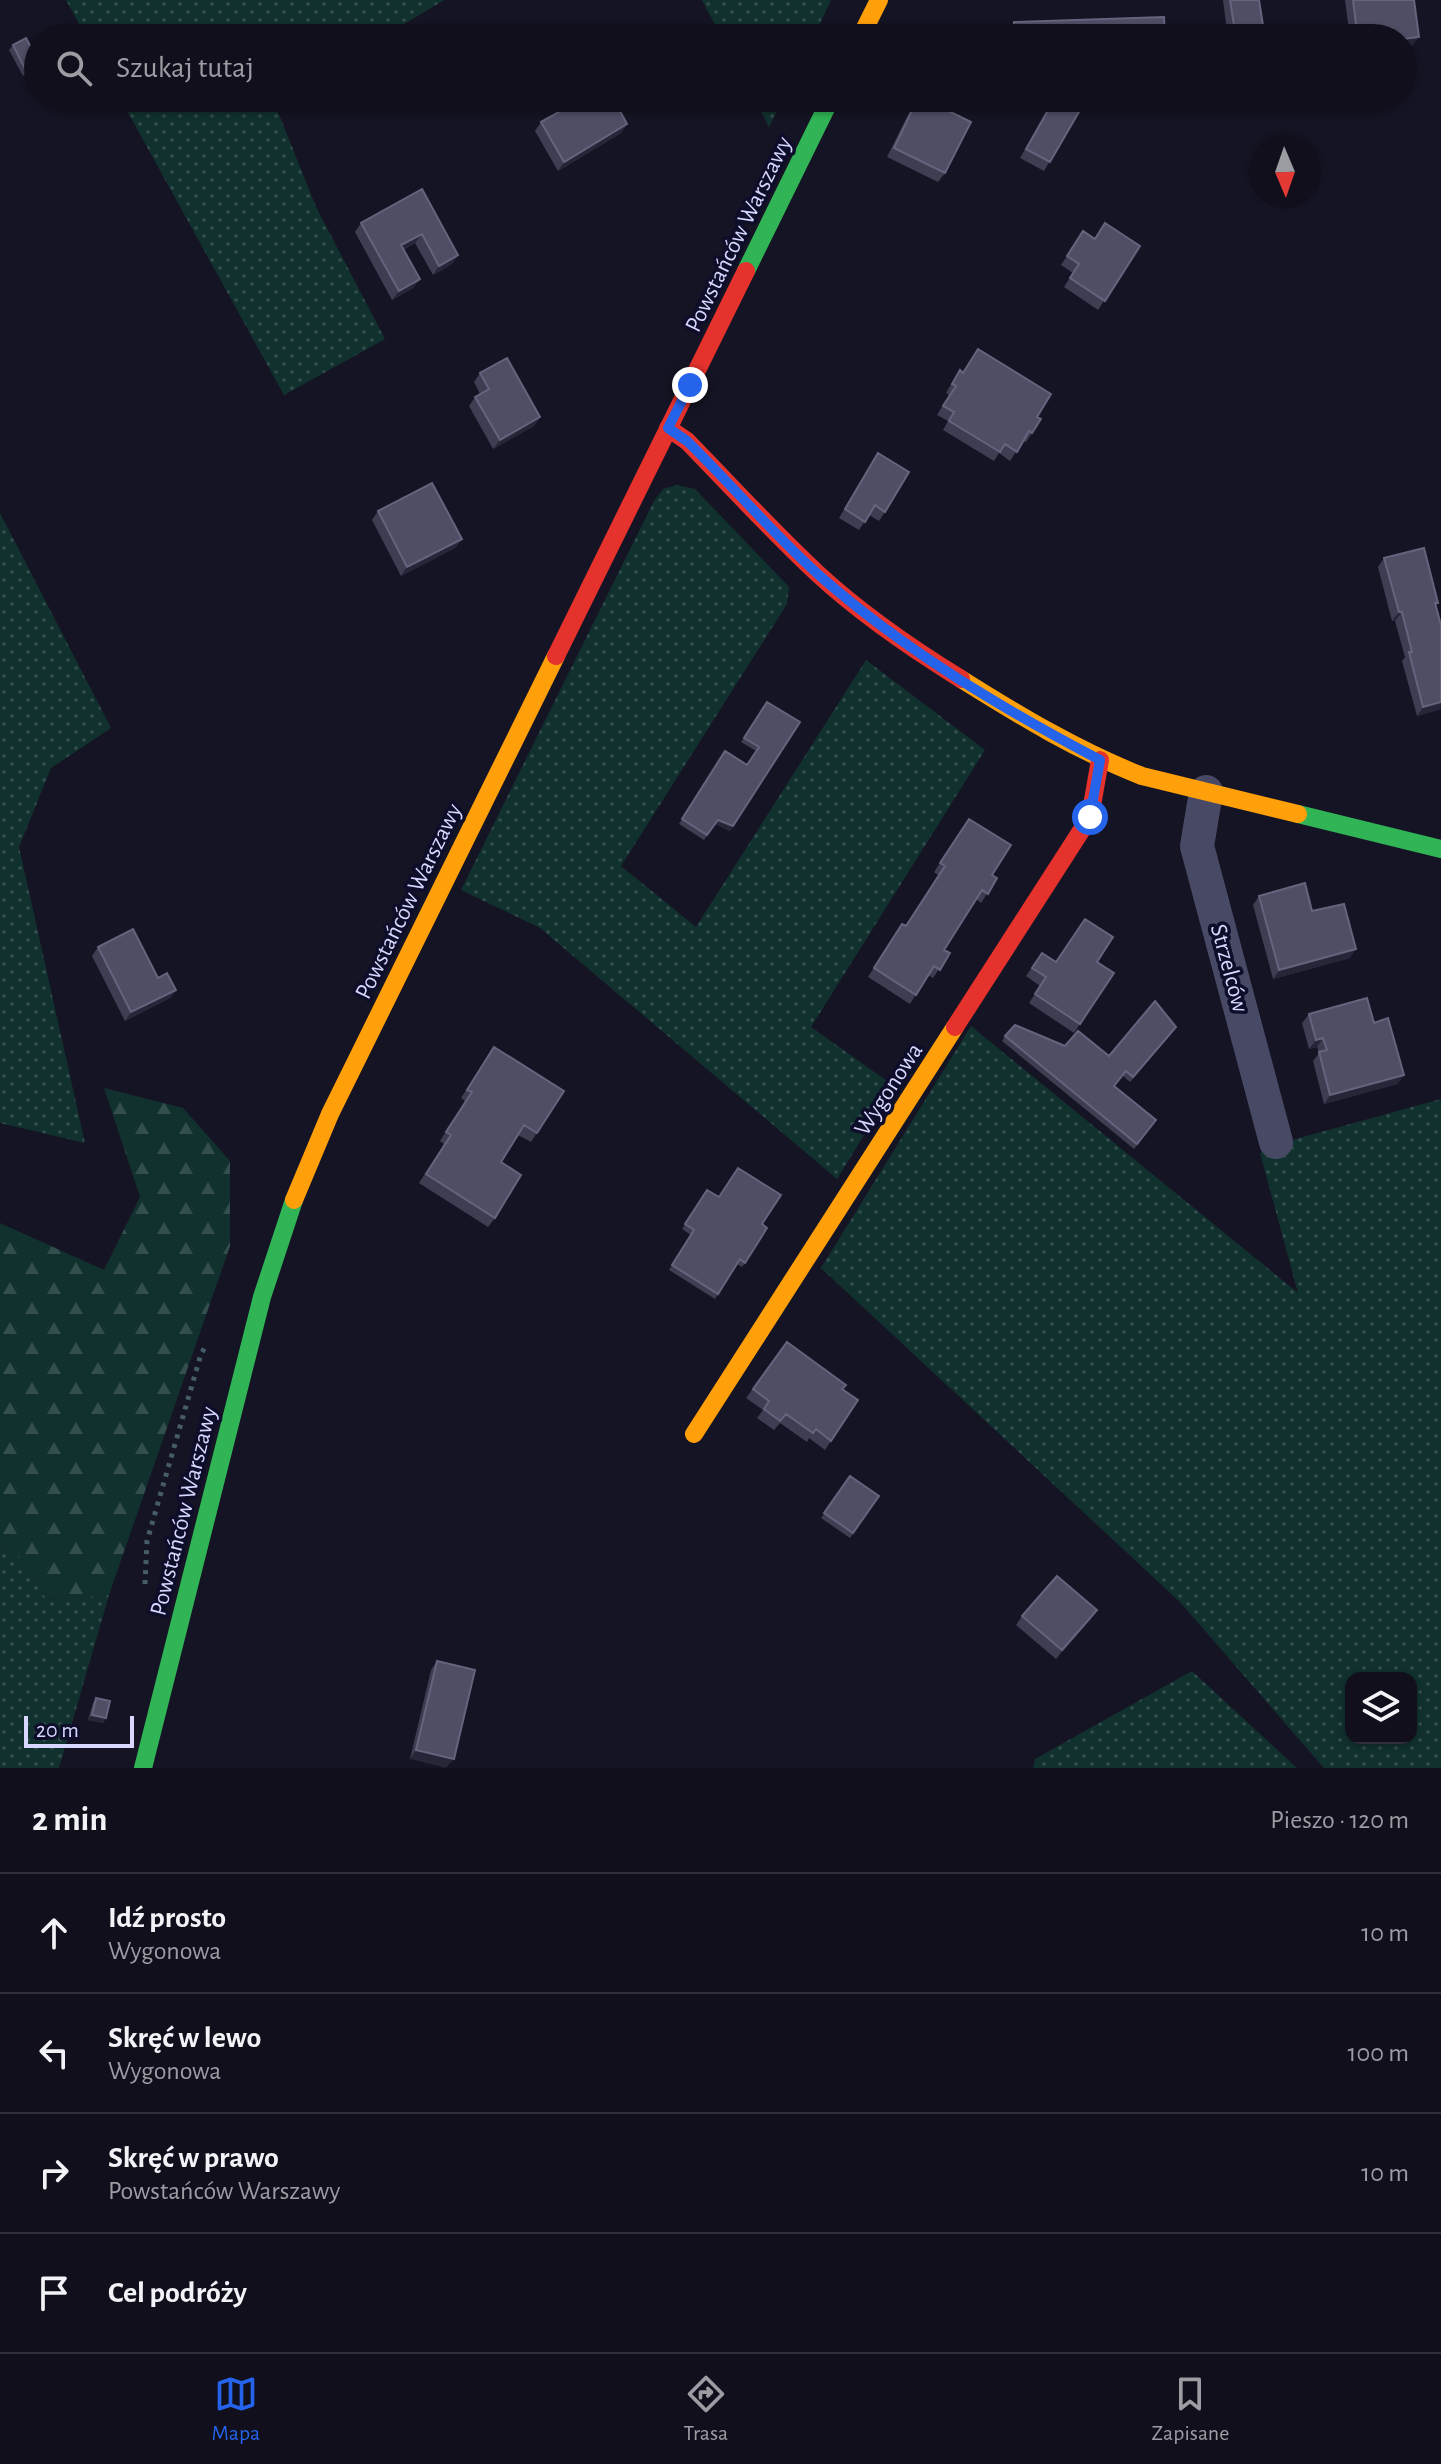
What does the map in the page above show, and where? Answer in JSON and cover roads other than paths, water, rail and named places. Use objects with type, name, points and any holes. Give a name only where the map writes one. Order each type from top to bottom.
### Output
[{"type":"street","points":[[867,24],[879,0]]},
{"type":"street","name":"Powstańców Warszawy","points":[[143,1768],[262,1297],[289,1211],[330,1114],[824,112]]},
{"type":"street","points":[[668,428],[687,441],[818,574],[874,621],[942,668],[1048,733],[1100,760],[1142,776],[1441,849]]},
{"type":"street","name":"Wygonowa","points":[[694,1434],[1090,817],[1100,760]]},
{"type":"street","name":"Strzelców","points":[[1206,792],[1197,846],[1276,1142]]}]
